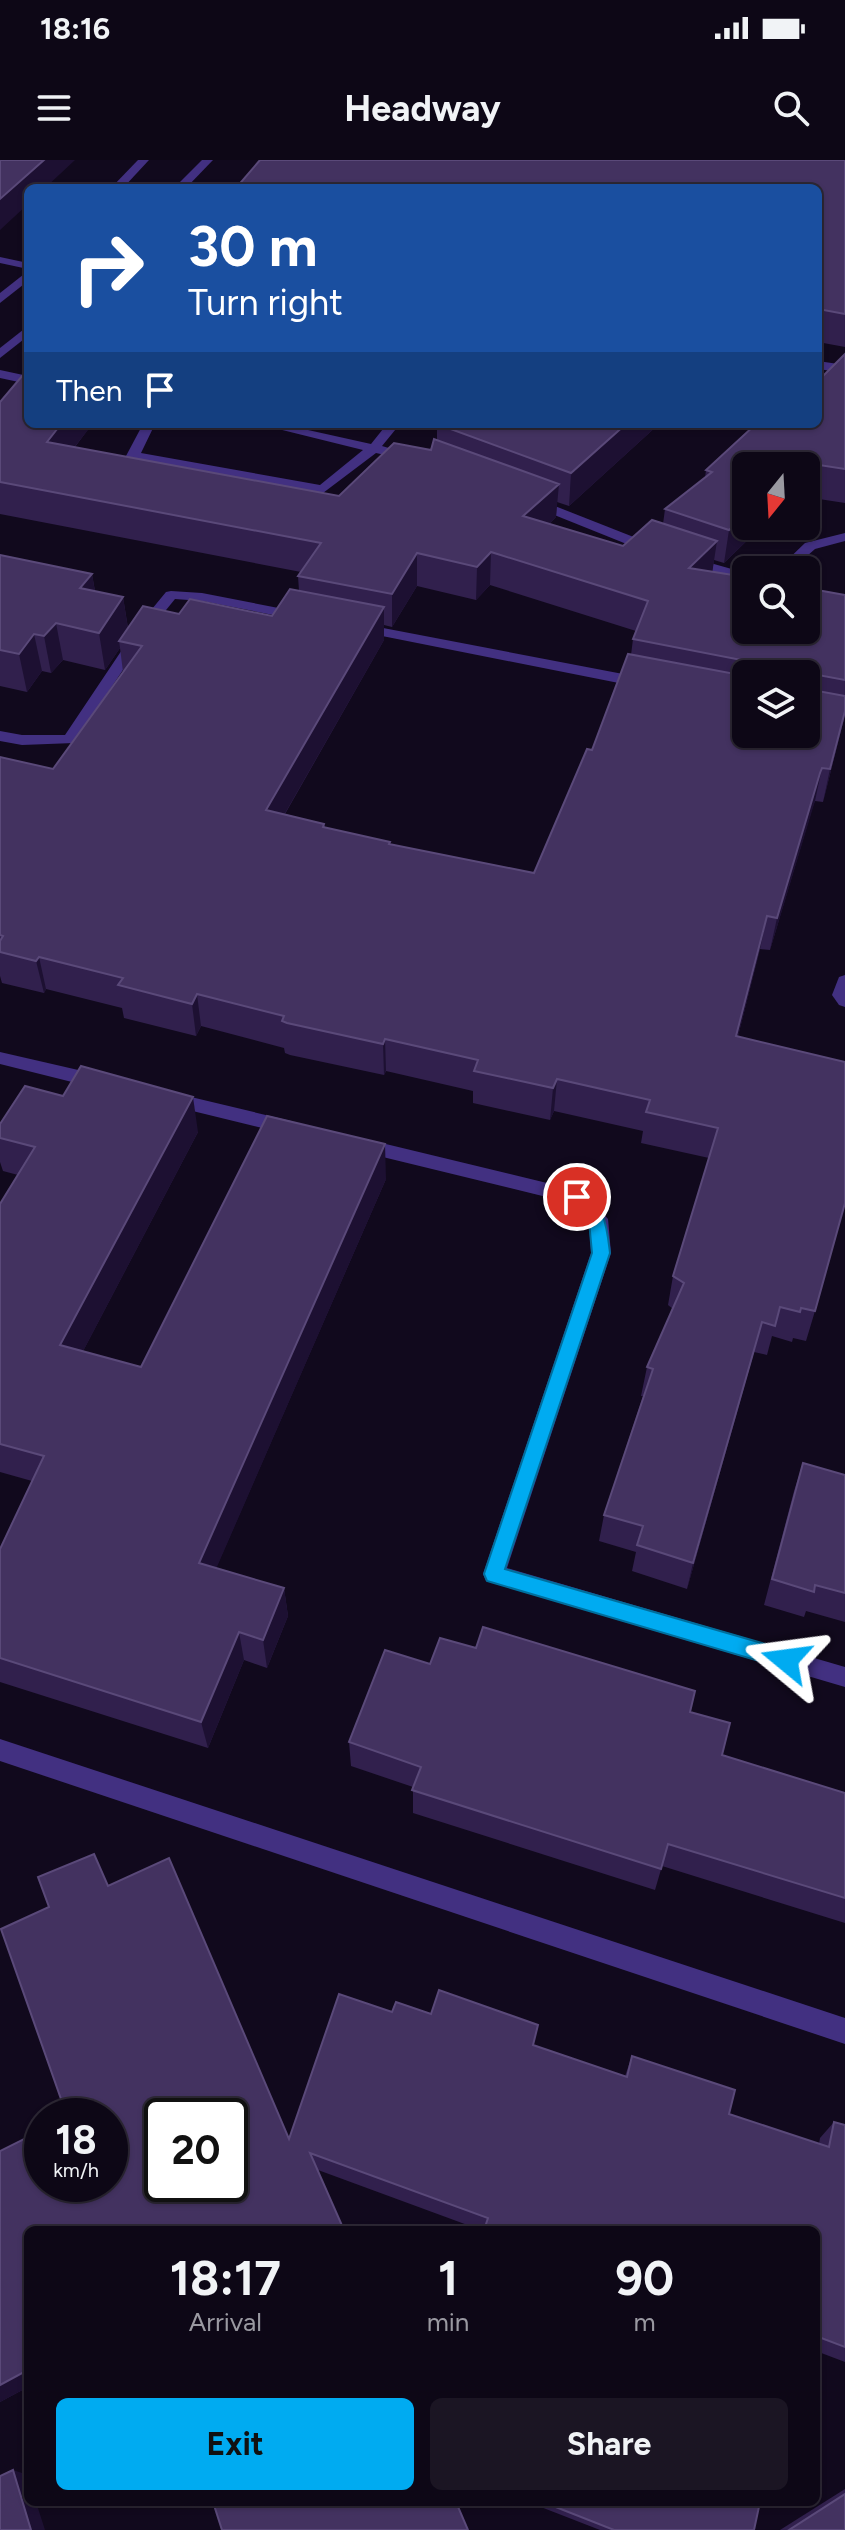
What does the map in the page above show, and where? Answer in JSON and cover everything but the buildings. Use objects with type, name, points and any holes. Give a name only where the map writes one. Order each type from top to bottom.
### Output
[{"type":"street","points":[[121,184],[144,160]]},
{"type":"street","points":[[184,184],[208,160]]},
{"type":"street","points":[[0,260],[24,265]]},
{"type":"street","points":[[0,299],[24,278]]},
{"type":"street","points":[[0,354],[24,333]]},
{"type":"street","points":[[822,366],[845,369]]},
{"type":"street","points":[[0,374],[24,379]]},
{"type":"street","points":[[147,428],[133,456],[323,489],[375,447],[391,428]]},
{"type":"street","points":[[283,428],[430,462]]},
{"type":"street","points":[[518,496],[657,552],[732,573]]},
{"type":"street","points":[[795,556],[817,541],[845,537]]},
{"type":"street","points":[[0,736],[22,740],[69,740],[84,723],[153,614],[171,595],[202,597],[310,618]]},
{"type":"street","points":[[341,624],[654,686]]},
{"type":"street","points":[[845,981],[841,995],[845,1001]]},
{"type":"street","points":[[0,1058],[114,1085]]},
{"type":"street","points":[[144,1092],[309,1132]]},
{"type":"street","points":[[339,1139],[577,1197],[598,1219],[601,1253],[494,1574],[845,1677]]},
{"type":"street","points":[[0,1750],[845,2031]]},
{"type":"route","points":[[577,1197],[598,1219],[601,1253],[494,1574],[786,1660]]}]
